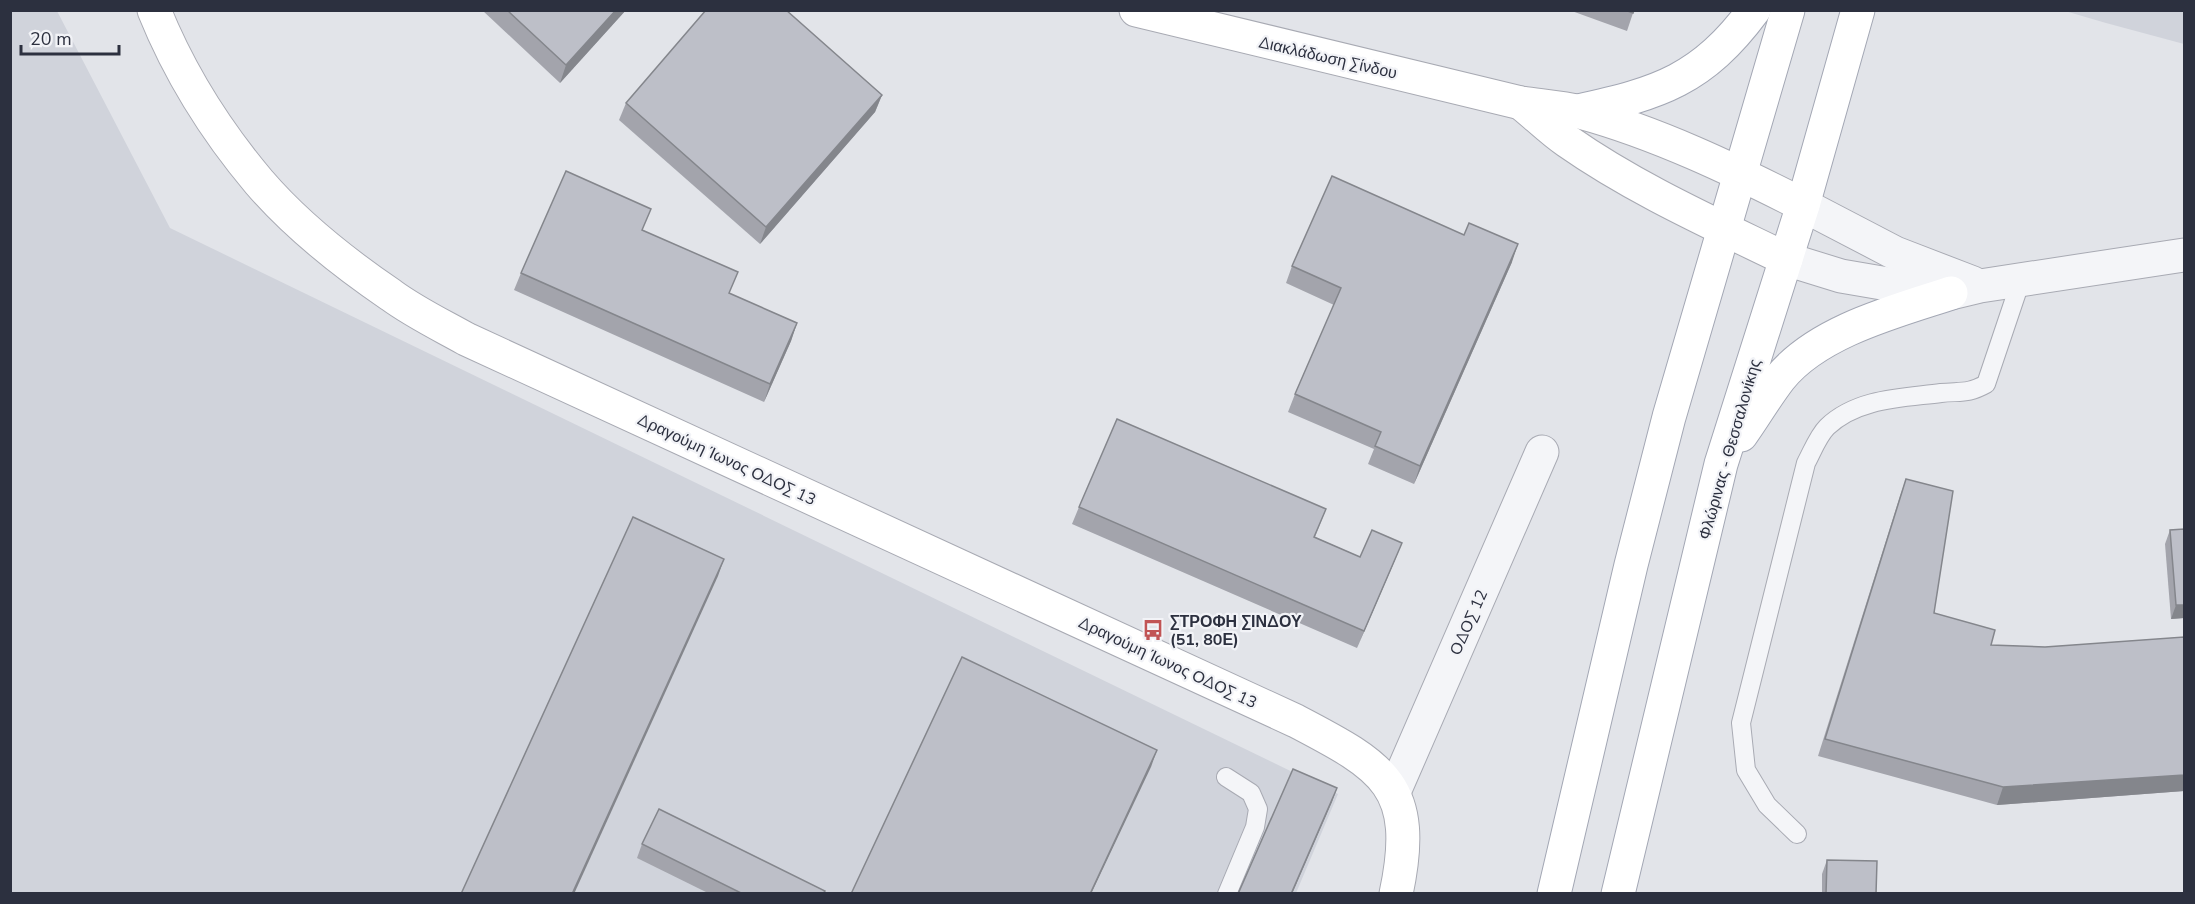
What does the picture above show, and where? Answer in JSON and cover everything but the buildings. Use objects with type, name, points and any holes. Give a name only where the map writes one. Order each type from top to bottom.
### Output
[{"type":"main road","name":"Δραγούμη Ίωνος ΟΔΟΣ 13","points":[[154,10],[189,82],[222,133],[260,183],[343,260],[392,297],[466,339],[1296,721],[1340,744],[1363,760],[1384,778],[1394,792]]},
{"type":"main road","name":"Διακλάδωση Σίνδου","points":[[1136,10],[1521,103],[1578,111]]},
{"type":"main road","points":[[1578,111],[1657,91],[1691,74],[1719,51],[1754,10]]},
{"type":"main road","points":[[1554,894],[1634,554],[1669,417],[1723,228],[1742,174],[1788,10]]},
{"type":"main road","name":"Φλώρινας - Θεσσαλονίκης","points":[[1618,894],[1721,464],[1803,205],[1858,10]]},
{"type":"main road","points":[[1521,103],[1566,141],[1642,185],[1786,259]]},
{"type":"main road","points":[[1578,111],[1639,132],[1742,174],[1803,205]]},
{"type":"main road","points":[[1721,464],[1781,377],[1813,349],[1874,320],[1966,290]]},
{"type":"main road","points":[[1394,792],[1400,809],[1403,831],[1402,857],[1396,894]]},
{"type":"street","points":[[1803,205],[1966,290]]},
{"type":"street","points":[[1786,259],[1868,282],[1966,290],[2184,255]]},
{"type":"street","name":"ΟΔΟΣ 12","points":[[1394,792],[1542,452]]},
{"type":"lane","points":[[1797,834],[1767,805],[1746,770],[1741,723],[1806,463],[1827,428],[1854,410],[1876,402],[1953,392],[1972,392],[1986,384],[2021,280]]},
{"type":"lane","points":[[1226,777],[1251,793],[1258,809],[1255,827],[1227,894]]},
{"type":"shaded area","points":[[10,11],[57,11],[170,228],[1338,794],[1296,893],[11,893]]},
{"type":"shaded area","points":[[2065,11],[2184,11],[2184,44],[2106,23]]},
{"type":"place","name":"ΣΤΡΟΦΗ ΣΙΝΔΟΥ (51, 80Ε)","points":[[1153,630]]}]
